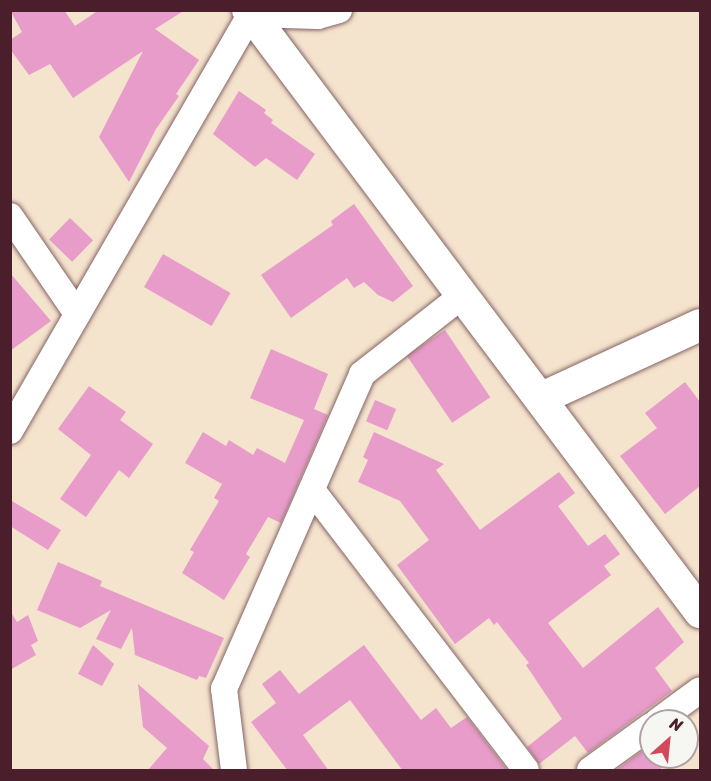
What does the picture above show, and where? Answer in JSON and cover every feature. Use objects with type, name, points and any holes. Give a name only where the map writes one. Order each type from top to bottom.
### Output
[{"type":"street","points":[[249,12],[318,16],[339,10]]},
{"type":"street","points":[[249,12],[462,296],[542,398],[700,612]]},
{"type":"street","points":[[10,432],[249,12]]},
{"type":"street","points":[[10,216],[78,314]]},
{"type":"street","points":[[234,771],[224,689],[362,374],[462,296]]},
{"type":"street","points":[[542,398],[700,325]]},
{"type":"street","points":[[312,490],[526,771]]},
{"type":"street","points":[[674,709],[700,690]]},
{"type":"street","points":[[590,771],[639,735]]},
{"type":"building","points":[[10,10],[64,10],[75,26],[99,10],[185,10],[155,29],[199,60],[176,94],[179,96],[156,129],[129,182],[99,137],[143,51],[73,98],[50,64],[29,75],[10,49],[10,40],[22,32]]},
{"type":"building","points":[[239,91],[266,110],[264,113],[273,120],[271,123],[315,154],[297,180],[266,158],[255,167],[213,134]]},
{"type":"building","points":[[354,204],[413,286],[393,302],[378,295],[364,282],[354,288],[347,278],[291,318],[261,275],[333,225],[331,221]]},
{"type":"building","points":[[70,218],[93,240],[72,262],[49,240]]},
{"type":"building","points":[[163,254],[231,293],[212,326],[144,287]]},
{"type":"building","points":[[10,273],[51,321],[10,351]]},
{"type":"building","points":[[445,330],[490,397],[452,423],[407,356]]},
{"type":"building","points":[[271,349],[328,374],[314,409],[328,415],[281,523],[268,517],[246,554],[250,557],[224,600],[182,573],[194,552],[190,550],[219,501],[214,498],[222,484],[185,463],[203,432],[226,446],[229,440],[253,455],[257,448],[285,463],[304,420],[250,398]]},
{"type":"building","points":[[685,382],[700,402],[700,486],[665,514],[620,456],[657,428],[645,413]]},
{"type":"building","points":[[89,386],[126,412],[120,420],[153,444],[129,478],[119,470],[86,517],[60,499],[91,455],[58,429]]},
{"type":"building","points":[[375,400],[396,409],[387,430],[366,421]]},
{"type":"building","points":[[374,432],[444,464],[436,470],[480,530],[559,472],[575,493],[558,506],[588,546],[605,534],[620,554],[604,566],[611,575],[548,623],[583,668],[658,607],[684,642],[655,668],[672,691],[648,709],[639,709],[639,715],[588,753],[575,736],[539,764],[527,747],[562,719],[526,665],[529,663],[497,622],[494,625],[489,618],[455,644],[397,565],[429,540],[400,501],[358,482],[368,460],[363,457]]},
{"type":"building","points":[[10,500],[61,530],[48,550],[10,526]]},
{"type":"building","points":[[58,562],[102,581],[100,586],[224,638],[206,678],[199,676],[197,680],[135,655],[132,628],[121,649],[96,639],[111,610],[80,628],[37,610]]},
{"type":"building","points":[[10,611],[17,622],[28,615],[38,641],[31,645],[36,655],[10,670]]},
{"type":"building","points":[[93,645],[114,664],[102,686],[78,674]]},
{"type":"building","points":[[364,645],[421,720],[436,708],[451,728],[467,717],[508,771],[403,771],[350,700],[303,735],[329,771],[288,771],[251,722],[276,703],[262,684],[280,670],[299,694]]},
{"type":"building","points":[[138,684],[209,746],[203,759],[215,771],[147,771],[167,748],[143,727]]},
{"type":"building","points":[[639,753],[639,769],[662,769],[663,771],[615,771]]}]
